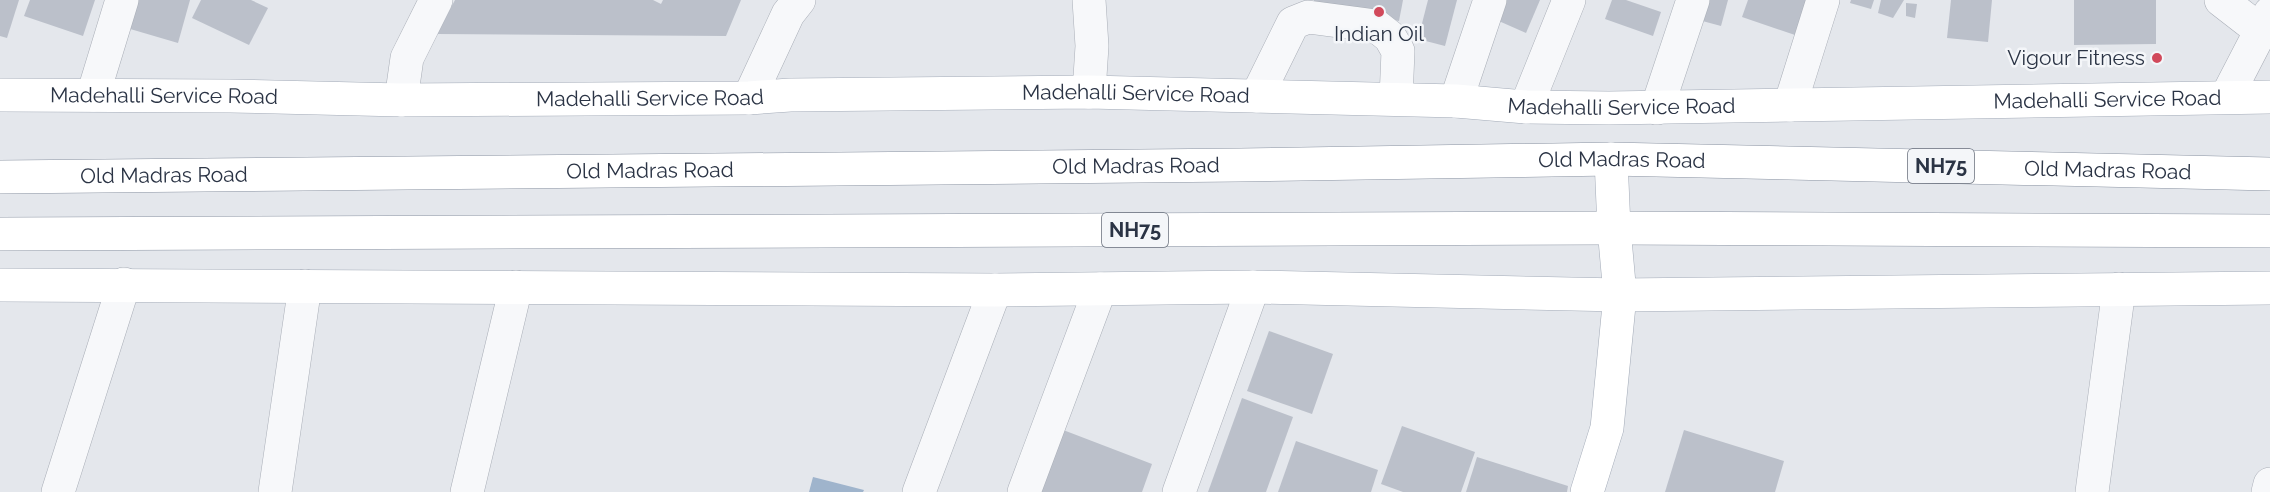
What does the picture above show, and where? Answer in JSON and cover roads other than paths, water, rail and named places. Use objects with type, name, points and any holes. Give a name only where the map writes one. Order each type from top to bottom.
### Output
[{"type":"main road","name":"Madehalli Service Road","points":[[0,95],[400,100],[749,98],[790,95],[1089,92],[1456,101],[1526,107],[1657,108],[2270,97]]},
{"type":"main road","name":"Old Madras Road","points":[[0,177],[1611,159],[2270,174]]},
{"type":"main road","points":[[1587,492],[1607,428],[1620,295],[1611,159]]},
{"type":"main road","name":"NH75","points":[[0,234],[1614,228],[2270,231]]},
{"type":"main road","points":[[0,285],[994,290],[1253,287],[1620,295],[2270,288]]},
{"type":"street","points":[[93,95],[122,0]]},
{"type":"street","points":[[400,100],[407,58],[436,0]]},
{"type":"street","points":[[749,98],[788,14],[799,0]]},
{"type":"street","points":[[1089,0],[1092,46],[1089,92]]},
{"type":"street","points":[[1456,101],[1490,0]]},
{"type":"street","points":[[1526,107],[1569,0]]},
{"type":"street","points":[[1657,108],[1693,0]]},
{"type":"street","points":[[1790,105],[1823,0]]},
{"type":"street","points":[[2221,0],[2265,22],[2226,96]]},
{"type":"street","points":[[1257,96],[1293,23],[1308,17],[1376,26],[1390,37],[1398,51],[1396,99]]},
{"type":"street","points":[[58,492],[124,284]]},
{"type":"street","points":[[275,492],[305,286]]},
{"type":"street","points":[[467,492],[516,287]]},
{"type":"street","points":[[1179,492],[1253,287]]},
{"type":"street","points":[[1024,492],[1101,289]]},
{"type":"street","points":[[2092,492],[2119,289]]},
{"type":"street","points":[[919,492],[994,290]]},
{"type":"street","points":[[2268,492],[2270,484]]},
{"type":"water","points":[[813,477],[864,490],[863,492],[809,492]]},
{"type":"place","name":"Indian Oil","points":[[1379,12]]},
{"type":"place","name":"Vigour Fitness","points":[[2157,58]]}]
